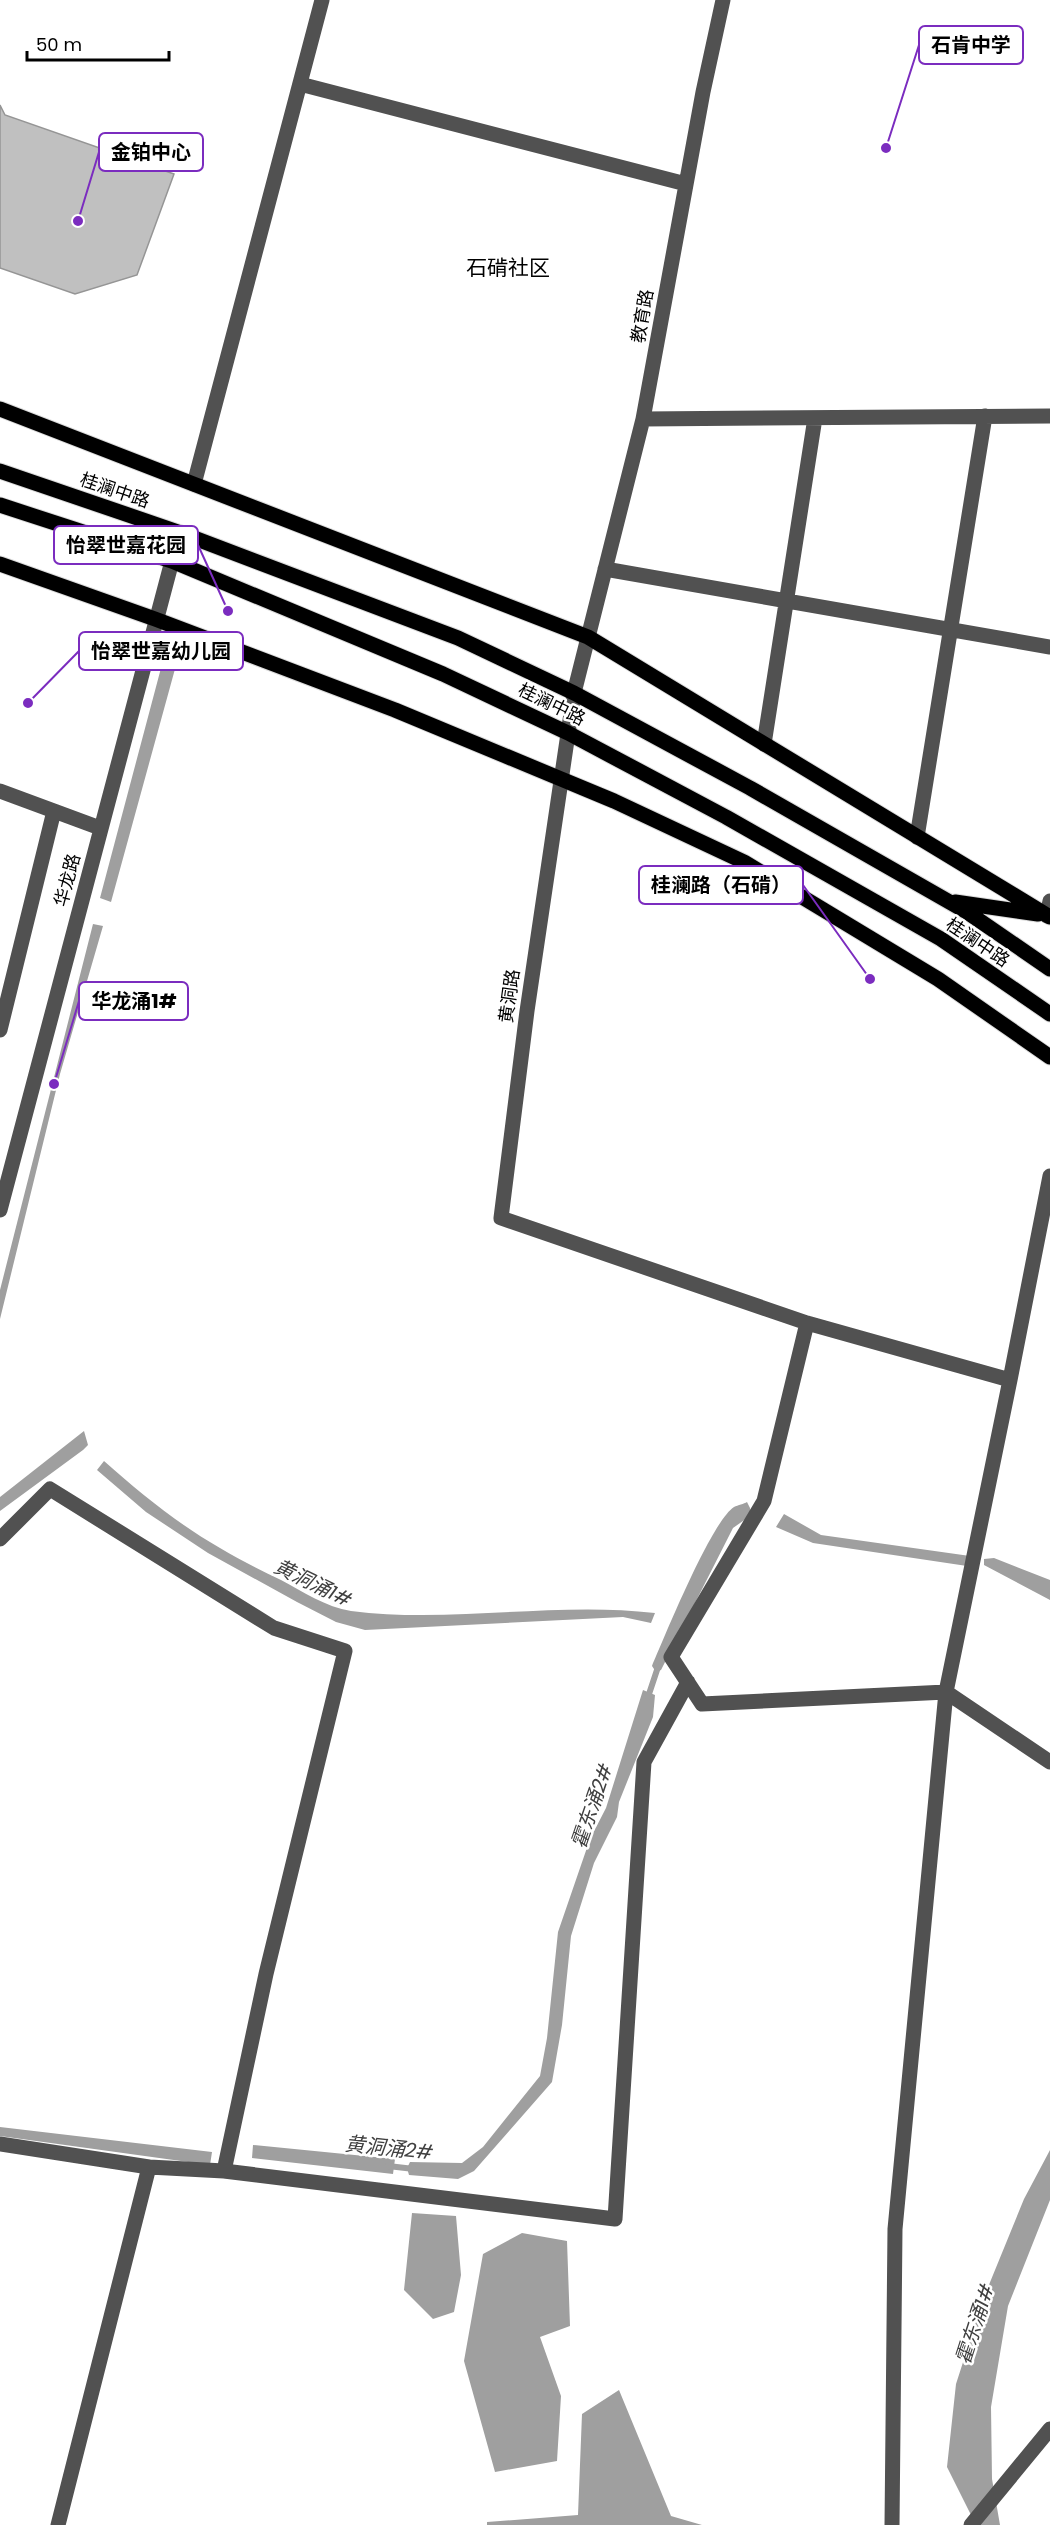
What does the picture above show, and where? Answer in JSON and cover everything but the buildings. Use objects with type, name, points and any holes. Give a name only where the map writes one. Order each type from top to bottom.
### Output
[{"type":"main road","points":[[0,409],[588,637],[917,837],[1049,911]]},
{"type":"main road","name":"桂澜中路","points":[[0,471],[181,533],[447,634],[574,693],[750,788],[948,901],[1050,969]]},
{"type":"main road","name":"桂澜中路","points":[[0,505],[172,561],[443,674],[568,733],[726,817],[940,939],[1050,1014]]},
{"type":"main road","points":[[0,564],[155,619],[395,710],[561,779],[744,862],[938,979],[1050,1057]]},
{"type":"main road","points":[[948,901],[1049,911]]},
{"type":"street","points":[[194,484],[322,0]]},
{"type":"street","name":"教育路","points":[[574,693],[643,419],[686,184],[723,0]]},
{"type":"street","points":[[300,84],[686,184]]},
{"type":"street","points":[[917,837],[985,416]]},
{"type":"street","points":[[643,419],[1050,416]]},
{"type":"street","points":[[764,744],[815,418]]},
{"type":"street","name":"华龙路","points":[[0,1210],[172,561]]},
{"type":"street","points":[[605,569],[1050,647]]},
{"type":"street","name":"黄洞路","points":[[574,693],[526,1011],[501,1218],[807,1323]]},
{"type":"street","points":[[0,791],[100,828]]},
{"type":"street","points":[[0,1030],[54,811]]},
{"type":"street","points":[[892,2525],[895,2229],[946,1692],[1050,1176]]},
{"type":"street","points":[[1010,1380],[807,1323],[764,1500],[671,1657],[702,1704],[946,1692],[1050,1762]]},
{"type":"street","points":[[0,1539],[50,1489],[274,1628],[345,1651],[266,1974],[224,2171]]},
{"type":"street","points":[[0,2144],[149,2167],[224,2171],[615,2219],[644,1762],[688,1682]]},
{"type":"street","points":[[58,2525],[149,2167]]},
{"type":"street","points":[[971,2525],[1050,2429]]},
{"type":"shaded area","points":[[161,668],[175,669],[111,902],[100,898]]},
{"type":"shaded area","points":[[93,924],[103,926],[60,1074],[0,1319],[0,1290]]},
{"type":"shaded area","points":[[84,1431],[88,1445],[83,1450],[0,1511],[0,1497]]},
{"type":"shaded area","points":[[104,1461],[160,1508],[204,1539],[315,1598],[342,1609],[427,1615],[579,1609],[655,1613],[651,1623],[623,1617],[365,1630],[336,1622],[208,1553],[146,1512],[97,1470]]},
{"type":"shaded area","points":[[747,1502],[750,1516],[733,1528],[661,1670],[656,1672],[652,1666],[701,1556],[724,1517],[734,1507]]},
{"type":"shaded area","points":[[784,1514],[821,1535],[970,1556],[967,1566],[813,1543],[776,1527]]},
{"type":"shaded area","points":[[994,1558],[1050,1580],[1050,1600],[984,1565],[984,1559]]},
{"type":"shaded area","points":[[643,1690],[655,1695],[653,1717],[619,1802],[617,1817],[594,1863],[571,1936],[562,2025],[552,2082],[474,2171],[458,2179],[409,2175],[407,2168],[410,2162],[462,2163],[483,2147],[540,2076],[547,2038],[558,1932],[590,1839],[606,1808]]},
{"type":"shaded area","points":[[0,2127],[212,2152],[210,2165],[0,2136]]},
{"type":"shaded area","points":[[253,2145],[395,2159],[393,2174],[252,2158]]},
{"type":"shaded area","points":[[1050,2150],[1050,2200],[1008,2306],[991,2407],[992,2479],[1000,2525],[976,2525],[947,2467],[956,2384],[984,2297],[1024,2199]]},
{"type":"shaded area","points":[[412,2213],[456,2216],[461,2275],[454,2312],[433,2319],[404,2290]]},
{"type":"shaded area","points":[[522,2233],[567,2241],[570,2326],[540,2337],[561,2396],[557,2461],[495,2472],[464,2361],[483,2254]]},
{"type":"shaded area","points":[[619,2390],[671,2516],[702,2525],[487,2525],[487,2522],[578,2515],[582,2414]]},
{"type":"waterway","name":"霍东涌2#","points":[[648,1697],[658,1667]]},
{"type":"waterway","name":"黄洞涌2#","points":[[388,2166],[414,2169]]},
{"type":"place","name":"石肯中学","points":[[886,148]]},
{"type":"place","name":"金铂中心","points":[[78,221]]},
{"type":"place","name":"怡翠世嘉花园","points":[[228,611]]},
{"type":"place","name":"怡翠世嘉幼儿园","points":[[28,703]]},
{"type":"place","name":"桂澜路（石𬒔）","points":[[870,979]]},
{"type":"place","name":"华龙涌1#","points":[[54,1084]]},
{"type":"district","name":"石𬒔社区","points":[[508,267]]},
{"type":"water label","name":"黄洞涌1#","points":[[313,1583]]},
{"type":"water label","name":"霍东涌1#","points":[[975,2324]]}]
